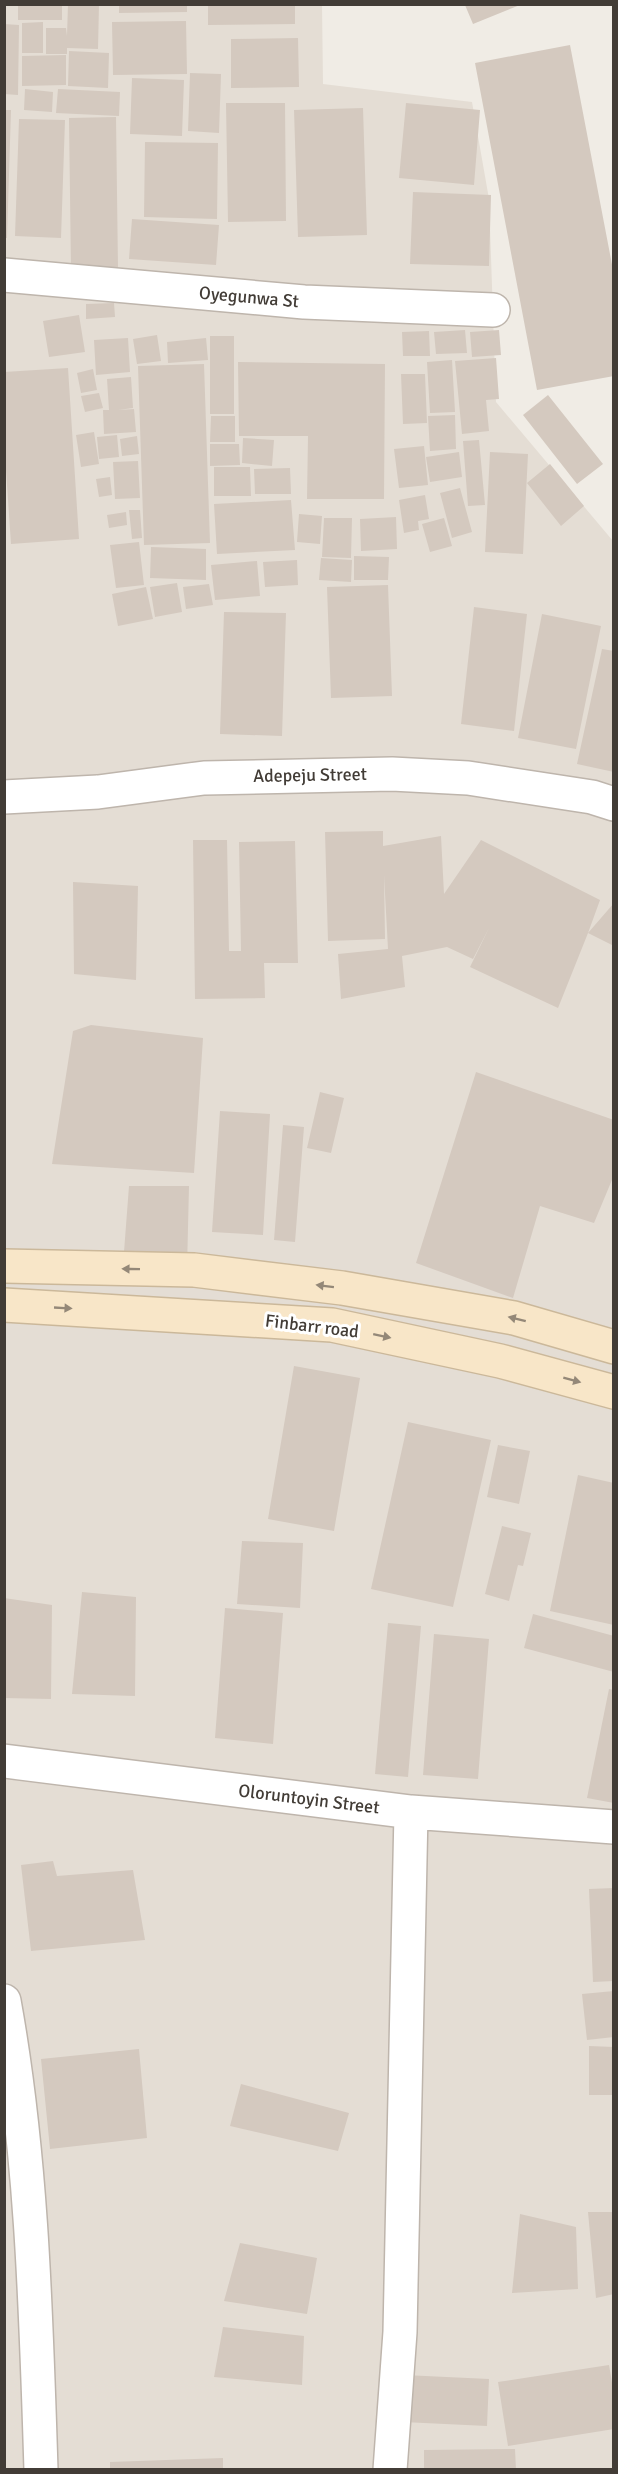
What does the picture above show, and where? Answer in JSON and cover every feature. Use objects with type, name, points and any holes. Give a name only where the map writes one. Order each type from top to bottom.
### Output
[{"type":"main road","points":[[4,1266],[194,1270],[342,1288],[514,1318],[612,1343]]},
{"type":"main road","name":"Finbarr road","points":[[4,1305],[332,1325],[500,1361],[614,1392]]},
{"type":"street","name":"Oyegunwa St","points":[[4,275],[304,302],[493,310]]},
{"type":"street","name":"Adepeju Street","points":[[4,797],[98,792],[204,778],[392,774],[468,778],[592,797],[614,804]]},
{"type":"street","name":"Oloruntoyin Street","points":[[4,1761],[411,1812],[614,1827]]},
{"type":"street","points":[[390,2469],[400,2332],[411,1812]]},
{"type":"street","points":[[4,2001],[18,2074],[30,2222],[40,2469]]},
{"type":"shaded area","points":[[5,5],[322,5],[323,84],[472,102],[489,199],[496,402],[613,541],[613,2469],[5,2470]]},
{"type":"building","points":[[18,4],[62,4],[62,20],[18,20]]},
{"type":"building","points":[[68,4],[99,4],[98,49],[67,48],[67,54],[46,54],[46,28],[66,28],[67,36]]},
{"type":"building","points":[[119,4],[187,4],[187,12],[119,13]]},
{"type":"building","points":[[208,4],[295,4],[295,24],[208,25]]},
{"type":"building","points":[[465,5],[520,5],[473,24]]},
{"type":"building","points":[[186,21],[187,74],[113,75],[112,22]]},
{"type":"building","points":[[43,22],[43,53],[22,53],[22,23]]},
{"type":"building","points":[[4,24],[19,25],[18,95],[4,94]]},
{"type":"building","points":[[298,38],[299,87],[231,88],[231,39]]},
{"type":"building","points":[[570,45],[614,275],[614,376],[537,390],[475,63]]},
{"type":"building","points":[[69,51],[109,53],[108,88],[68,86]]},
{"type":"building","points":[[66,55],[66,85],[22,86],[22,56]]},
{"type":"building","points":[[190,73],[221,74],[219,133],[188,131]]},
{"type":"building","points":[[132,78],[184,80],[182,136],[130,134]]},
{"type":"building","points":[[25,89],[53,92],[52,112],[24,110]]},
{"type":"building","points":[[58,89],[120,92],[119,116],[56,113]]},
{"type":"building","points":[[226,103],[285,103],[286,221],[228,222]]},
{"type":"building","points":[[406,103],[480,110],[474,185],[399,178]]},
{"type":"building","points":[[363,108],[367,235],[298,237],[294,110]]},
{"type":"building","points":[[4,110],[11,110],[7,238],[4,238]]},
{"type":"building","points":[[116,117],[118,268],[71,269],[69,118]]},
{"type":"building","points":[[19,119],[65,120],[61,238],[15,236]]},
{"type":"building","points":[[145,142],[218,143],[217,219],[144,217]]},
{"type":"building","points":[[413,192],[491,195],[489,266],[410,264]]},
{"type":"building","points":[[132,219],[219,225],[216,265],[129,259]]},
{"type":"building","points":[[114,303],[115,317],[86,319],[86,304]]},
{"type":"building","points":[[79,315],[85,352],[49,357],[43,321]]},
{"type":"building","points":[[465,330],[467,353],[436,354],[434,332]]},
{"type":"building","points":[[499,330],[501,355],[472,357],[470,332]]},
{"type":"building","points":[[429,331],[430,356],[403,356],[402,332]]},
{"type":"building","points":[[157,335],[161,361],[137,364],[133,339]]},
{"type":"building","points":[[210,336],[234,336],[234,414],[210,414]]},
{"type":"building","points":[[128,338],[130,372],[96,375],[94,340]]},
{"type":"building","points":[[206,338],[208,360],[168,363],[167,342]]},
{"type":"building","points":[[496,358],[499,399],[486,400],[489,431],[462,434],[455,361]]},
{"type":"building","points":[[452,360],[455,412],[430,413],[427,362]]},
{"type":"building","points":[[238,362],[385,364],[384,499],[307,499],[308,436],[239,436]]},
{"type":"building","points":[[204,364],[210,543],[144,545],[138,366]]},
{"type":"building","points":[[68,368],[79,539],[11,544],[4,440],[4,372]]},
{"type":"building","points":[[93,369],[97,390],[81,393],[77,373]]},
{"type":"building","points":[[401,374],[425,374],[427,423],[403,424]]},
{"type":"building","points":[[131,377],[133,408],[118,410],[134,409],[136,432],[104,434],[103,410],[109,410],[107,379]]},
{"type":"building","points":[[99,393],[103,408],[85,412],[81,396]]},
{"type":"building","points":[[548,395],[603,464],[577,484],[523,415]]},
{"type":"building","points":[[455,415],[456,449],[430,451],[428,416]]},
{"type":"building","points":[[211,416],[235,416],[235,442],[210,442]]},
{"type":"building","points":[[94,432],[99,464],[81,467],[76,435]]},
{"type":"building","points":[[117,435],[119,457],[99,459],[97,437]]},
{"type":"building","points":[[137,436],[139,454],[122,456],[120,439]]},
{"type":"building","points":[[243,438],[274,440],[272,466],[242,463]]},
{"type":"building","points":[[479,440],[485,505],[468,506],[463,441]]},
{"type":"building","points":[[210,444],[239,444],[240,465],[210,466]]},
{"type":"building","points":[[424,446],[428,485],[399,488],[394,449]]},
{"type":"building","points":[[459,452],[462,477],[430,482],[426,457]]},
{"type":"building","points":[[490,452],[528,454],[523,554],[485,552]]},
{"type":"building","points":[[138,461],[140,498],[115,499],[113,462]]},
{"type":"building","points":[[550,464],[584,506],[561,526],[527,483]]},
{"type":"building","points":[[214,467],[250,467],[251,496],[214,496]]},
{"type":"building","points":[[290,468],[291,494],[255,494],[254,469]]},
{"type":"building","points":[[110,477],[112,495],[99,497],[96,479]]},
{"type":"building","points":[[460,488],[472,532],[452,538],[440,493]]},
{"type":"building","points":[[425,495],[429,519],[418,521],[419,530],[404,533],[399,500]]},
{"type":"building","points":[[291,500],[295,550],[217,554],[214,504]]},
{"type":"building","points":[[129,510],[140,510],[142,538],[132,539]]},
{"type":"building","points":[[126,512],[127,525],[109,528],[107,515]]},
{"type":"building","points":[[299,514],[322,516],[320,544],[297,542]]},
{"type":"building","points":[[396,517],[397,549],[361,551],[360,519]]},
{"type":"building","points":[[324,518],[352,518],[351,558],[322,557]]},
{"type":"building","points":[[444,518],[452,546],[430,552],[422,524]]},
{"type":"building","points":[[139,542],[144,585],[116,588],[110,545]]},
{"type":"building","points":[[151,547],[206,549],[206,580],[150,578]]},
{"type":"building","points":[[354,556],[389,557],[388,580],[354,580]]},
{"type":"building","points":[[321,558],[352,560],[351,582],[319,580]]},
{"type":"building","points":[[297,560],[298,585],[265,587],[263,562]]},
{"type":"building","points":[[257,561],[260,596],[215,600],[211,565]]},
{"type":"building","points":[[177,583],[182,612],[155,617],[150,587]]},
{"type":"building","points":[[209,584],[213,605],[186,609],[183,587]]},
{"type":"building","points":[[388,585],[392,696],[331,698],[327,587]]},
{"type":"building","points":[[146,587],[153,619],[118,626],[112,594]]},
{"type":"building","points":[[474,607],[527,614],[514,731],[461,724]]},
{"type":"building","points":[[224,612],[286,613],[282,736],[220,734]]},
{"type":"building","points":[[542,614],[601,626],[576,749],[518,738]]},
{"type":"building","points":[[602,649],[614,651],[614,772],[577,764]]},
{"type":"building","points":[[383,831],[383,846],[441,836],[444,894],[481,840],[600,900],[558,1008],[470,967],[489,928],[473,959],[447,947],[402,956],[405,987],[341,999],[338,954],[388,949],[384,875],[385,939],[328,941],[325,832]]},
{"type":"building","points":[[193,840],[227,840],[229,951],[241,951],[239,842],[295,841],[298,963],[264,963],[265,998],[195,999]]},
{"type":"building","points":[[73,882],[138,886],[136,980],[74,974]]},
{"type":"building","points":[[614,903],[614,946],[588,933]]},
{"type":"building","points":[[91,1025],[203,1038],[194,1173],[52,1164],[73,1031]]},
{"type":"building","points":[[476,1072],[614,1120],[614,1175],[594,1223],[540,1206],[513,1298],[416,1263]]},
{"type":"building","points":[[320,1092],[344,1098],[331,1153],[307,1148]]},
{"type":"building","points":[[220,1111],[270,1114],[263,1235],[212,1232]]},
{"type":"building","points":[[283,1125],[304,1127],[295,1242],[274,1240]]},
{"type":"building","points":[[129,1186],[189,1186],[187,1269],[123,1265]]},
{"type":"building","points":[[294,1366],[360,1378],[334,1531],[268,1519]]},
{"type":"building","points":[[408,1422],[491,1440],[453,1607],[371,1589]]},
{"type":"building","points":[[498,1445],[530,1451],[519,1504],[487,1497]]},
{"type":"building","points":[[578,1475],[614,1483],[614,1625],[550,1611]]},
{"type":"building","points":[[502,1526],[531,1533],[523,1566],[518,1565],[509,1601],[485,1594]]},
{"type":"building","points":[[242,1541],[303,1543],[300,1608],[237,1604]]},
{"type":"building","points":[[82,1592],[136,1597],[135,1696],[72,1694]]},
{"type":"building","points":[[4,1598],[52,1605],[51,1699],[4,1698]]},
{"type":"building","points":[[225,1608],[283,1613],[273,1744],[215,1738]]},
{"type":"building","points":[[533,1614],[614,1636],[614,1672],[524,1648]]},
{"type":"building","points":[[388,1623],[421,1626],[408,1777],[375,1774]]},
{"type":"building","points":[[434,1634],[489,1639],[478,1779],[423,1775]]},
{"type":"building","points":[[609,1689],[614,1690],[614,1803],[587,1798]]},
{"type":"building","points":[[53,1861],[57,1876],[133,1870],[145,1940],[31,1951],[21,1865]]},
{"type":"building","points":[[614,1888],[614,1981],[593,1982],[589,1889]]},
{"type":"building","points":[[614,1991],[614,2037],[587,2040],[582,1994]]},
{"type":"building","points":[[589,2046],[614,2047],[614,2095],[589,2095]]},
{"type":"building","points":[[139,2049],[147,2138],[50,2149],[41,2059]]},
{"type":"building","points":[[241,2084],[349,2113],[338,2151],[230,2126]]},
{"type":"building","points":[[588,2212],[614,2212],[614,2294],[596,2298]]},
{"type":"building","points":[[520,2214],[576,2227],[578,2289],[512,2293]]},
{"type":"building","points":[[240,2243],[317,2258],[307,2314],[224,2301]]},
{"type":"building","points":[[223,2327],[304,2336],[302,2385],[214,2377]]},
{"type":"building","points":[[609,2365],[614,2394],[614,2429],[508,2446],[498,2382]]},
{"type":"building","points":[[404,2375],[489,2379],[487,2426],[403,2422]]},
{"type":"building","points":[[515,2449],[516,2470],[424,2470],[424,2450]]},
{"type":"building","points":[[223,2458],[223,2470],[110,2470],[110,2462]]}]
